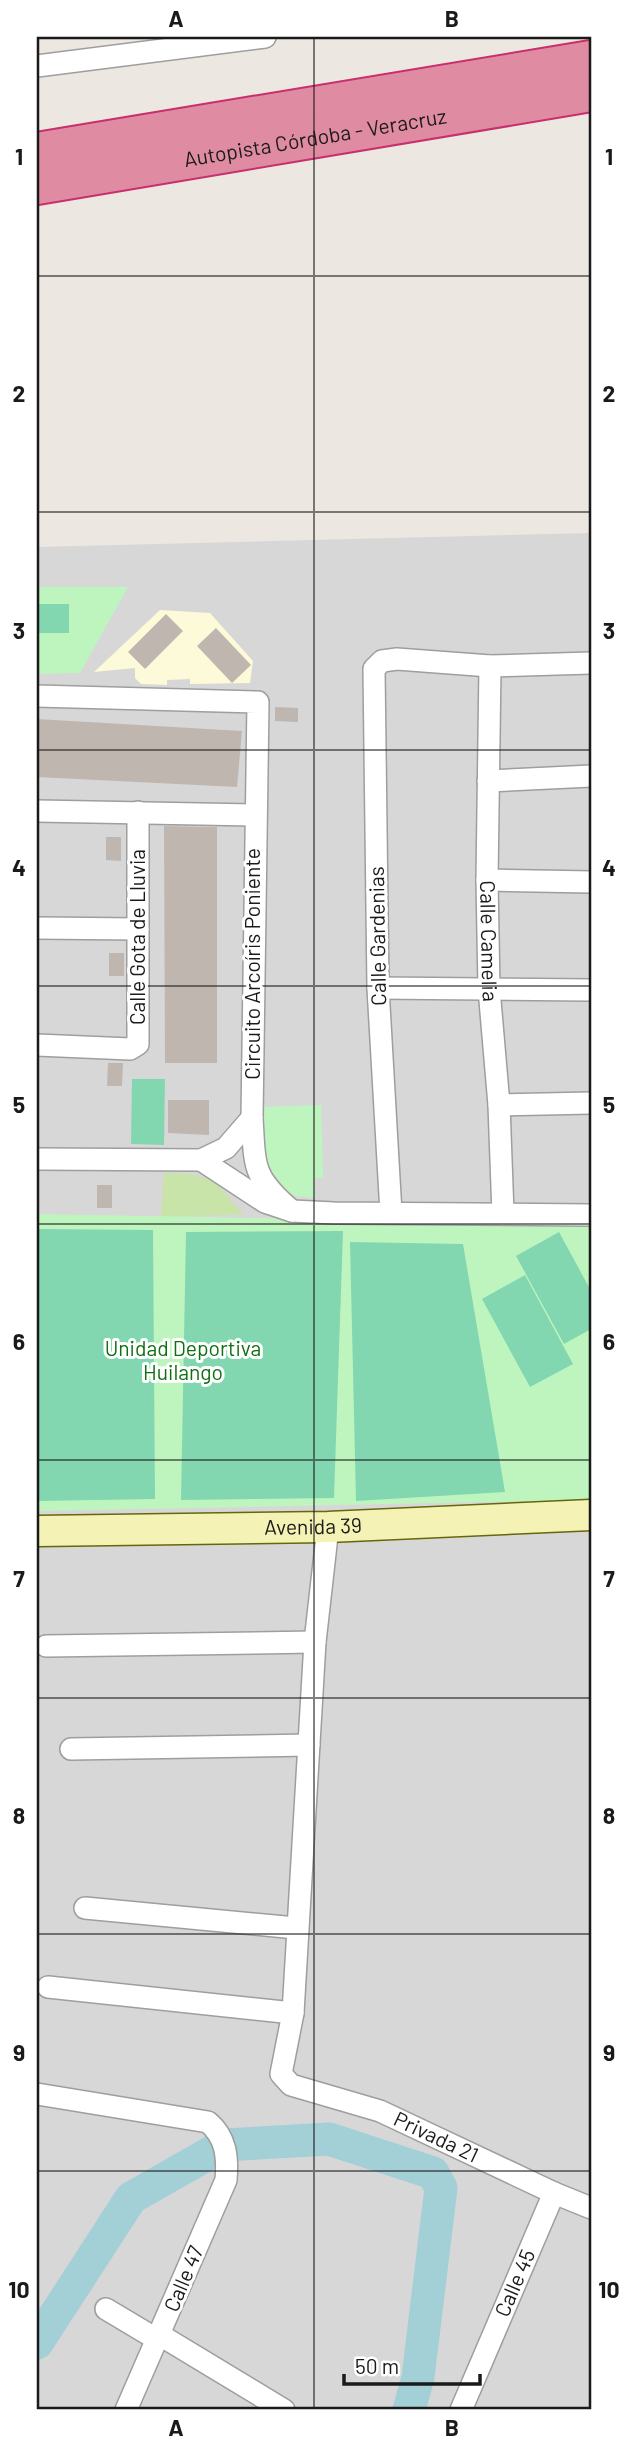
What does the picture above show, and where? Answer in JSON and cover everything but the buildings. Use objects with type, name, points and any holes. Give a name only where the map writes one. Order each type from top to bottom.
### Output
[{"type":"highway","name":"Autopista Córdoba - Veracruz","points":[[37,152],[591,60]]},
{"type":"highway","name":"Autopista Córdoba - Veracruz","points":[[37,185],[591,92]]},
{"type":"street","points":[[37,66],[265,37]]},
{"type":"street","name":"Calle Gardenias","points":[[391,1213],[379,988],[374,670],[382,661],[397,659],[491,666]]},
{"type":"street","points":[[491,666],[591,663]]},
{"type":"street","name":"Calle Camelia","points":[[491,666],[486,880],[489,989],[499,1105],[503,1214]]},
{"type":"street","name":"Circuito Arcoíris Poniente","points":[[37,696],[258,702],[254,815],[252,1118],[255,1165],[268,1190],[292,1210]]},
{"type":"street","points":[[488,781],[591,776]]},
{"type":"street","points":[[37,811],[254,815]]},
{"type":"street","name":"Calle Gota de Lluvia","points":[[37,1045],[130,1049],[138,1044],[138,812]]},
{"type":"street","points":[[486,880],[591,881]]},
{"type":"street","points":[[37,928],[138,929]]},
{"type":"street","points":[[379,988],[591,990]]},
{"type":"street","points":[[499,1105],[591,1104]]},
{"type":"street","points":[[37,1159],[201,1160],[226,1148],[252,1118]]},
{"type":"street","points":[[201,1160],[265,1202],[292,1210],[334,1213],[591,1215]]},
{"type":"street","name":"Avenida 39","points":[[37,1531],[328,1527],[591,1515]]},
{"type":"street","points":[[48,1987],[293,2013],[315,1642],[328,1527]]},
{"type":"street","points":[[46,1646],[315,1642]]},
{"type":"street","points":[[71,1749],[309,1745]]},
{"type":"street","points":[[85,1908],[296,1928]]},
{"type":"street","name":"Privada 21","points":[[293,2013],[281,2074],[291,2085],[380,2111],[591,2208]]},
{"type":"street","name":"Calle 47","points":[[37,2094],[208,2122],[218,2130],[224,2145],[226,2180],[126,2410]]},
{"type":"street","name":"Calle 45","points":[[461,2410],[554,2193]]},
{"type":"street","points":[[106,2309],[284,2410]]},
{"type":"shaded area","points":[[591,533],[591,2410],[37,2410],[37,547]]},
{"type":"shaded area","points":[[160,610],[210,613],[253,661],[250,683],[190,684],[190,679],[167,680],[167,685],[141,684],[135,678],[135,668],[94,672]]},
{"type":"green space","points":[[37,587],[128,587],[80,673],[37,674]]},
{"type":"green space","points":[[37,604],[69,604],[69,633],[37,633]]},
{"type":"green space","points":[[132,1079],[165,1079],[164,1145],[131,1144]]},
{"type":"green space","points":[[321,1105],[323,1178],[315,1178],[315,1198],[295,1196],[281,1188],[264,1160],[262,1107]]},
{"type":"green space","points":[[164,1173],[188,1174],[210,1181],[223,1190],[246,1214],[161,1217]]},
{"type":"green space","name":"Unidad Deportiva Huilango","points":[[37,1214],[591,1224],[591,1500],[37,1511]]},
{"type":"green space","points":[[37,1229],[153,1230],[155,1499],[37,1501]]},
{"type":"green space","points":[[343,1231],[334,1498],[181,1500],[186,1232]]},
{"type":"green space","points":[[559,1232],[591,1291],[591,1329],[564,1344],[516,1256]]},
{"type":"green space","points":[[350,1242],[463,1244],[505,1492],[356,1501]]},
{"type":"green space","points":[[525,1275],[573,1364],[530,1387],[482,1299]]},
{"type":"waterway","points":[[37,2343],[131,2198],[224,2145],[329,2139],[433,2173],[441,2188],[418,2377],[409,2410]]}]
